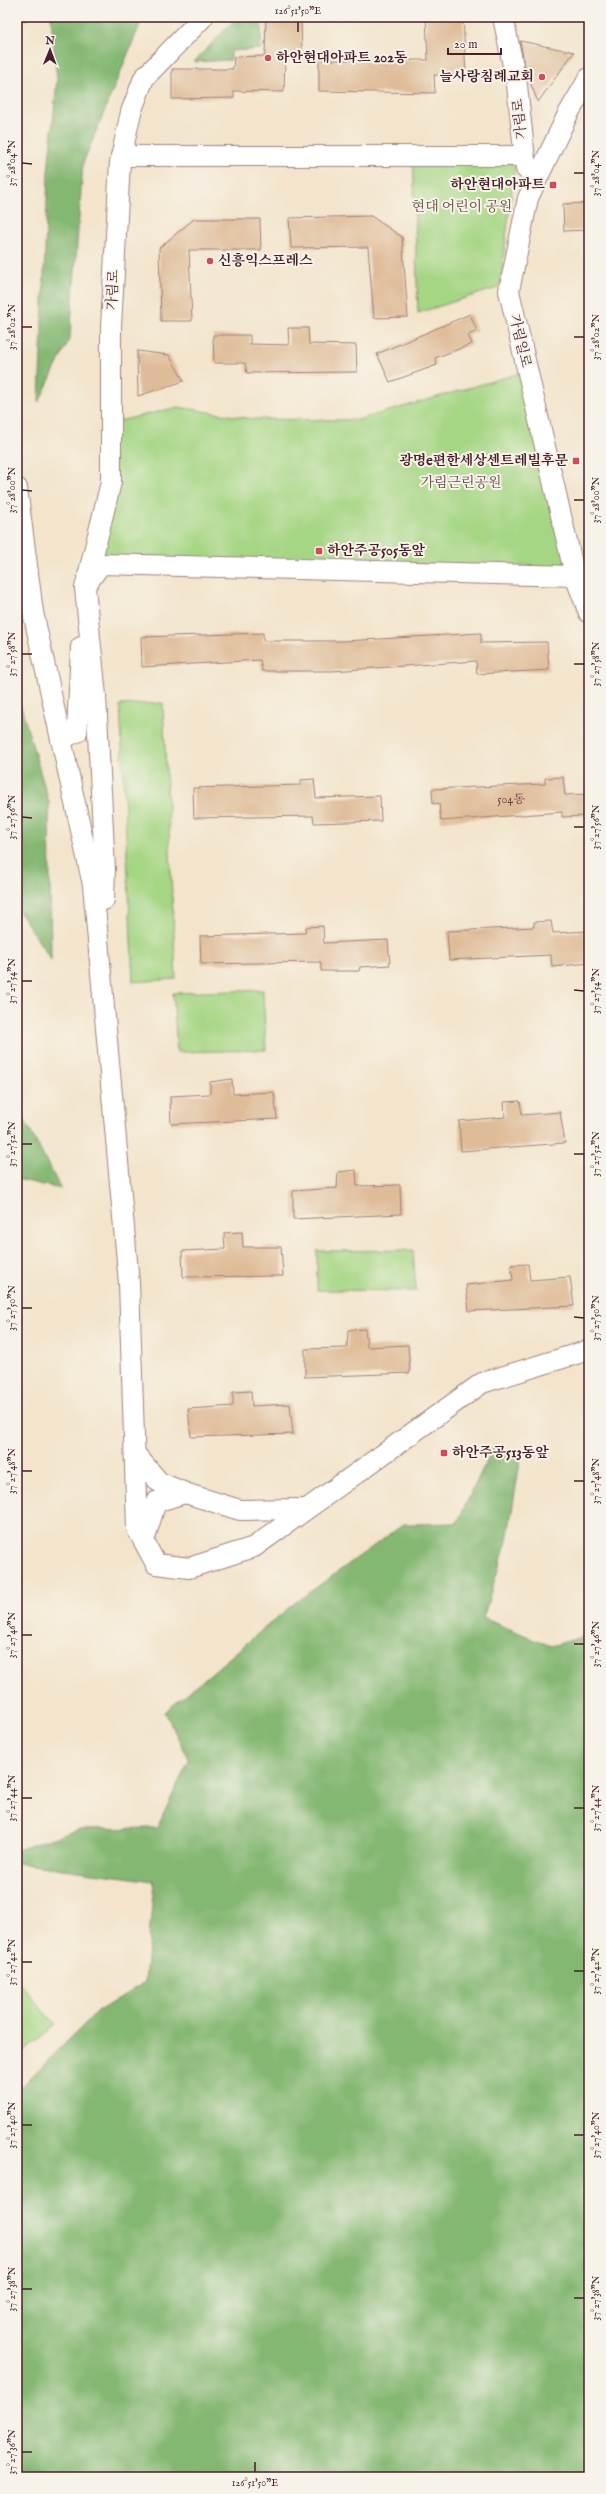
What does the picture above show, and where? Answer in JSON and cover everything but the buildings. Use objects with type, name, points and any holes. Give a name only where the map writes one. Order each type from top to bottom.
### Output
[{"type":"street","name":"가림로","points":[[85,588],[111,482],[110,327],[121,156],[131,112],[144,78],[203,17]]},
{"type":"street","name":"가림로","points":[[503,17],[517,85],[528,198]]},
{"type":"street","name":"가림일로","points":[[589,78],[568,114],[528,198],[509,291],[575,576],[589,613]]},
{"type":"street","points":[[121,156],[524,156]]},
{"type":"street","points":[[17,488],[33,612],[93,885],[129,1283],[136,1455],[137,1529],[156,1564],[189,1568],[254,1547],[482,1383],[589,1350]]},
{"type":"street","points":[[61,739],[77,732],[85,588],[100,564],[575,576]]},
{"type":"street","points":[[85,588],[96,696],[105,869],[101,970]]},
{"type":"street","points":[[136,1455],[159,1482],[185,1493],[240,1510],[304,1510]]},
{"type":"street","points":[[144,1541],[156,1502],[185,1493]]},
{"type":"green space","points":[[51,17],[143,17],[83,163],[70,338],[39,402],[48,172],[57,80]]},
{"type":"green space","points":[[237,17],[262,17],[261,49],[231,51],[231,60],[194,62]]},
{"type":"green space","name":"현대 어린이 공원","points":[[413,156],[516,156],[500,287],[418,313]]},
{"type":"green space","name":"가림근린공원","points":[[527,371],[575,576],[101,564],[111,423],[178,407],[253,419],[358,420]]},
{"type":"green space","points":[[17,693],[49,802],[51,960],[17,908]]},
{"type":"green space","points":[[163,703],[176,979],[133,982],[120,705]]},
{"type":"green space","points":[[263,990],[266,1050],[177,1052],[173,993]]},
{"type":"green space","points":[[17,1106],[61,1189],[17,1179]]},
{"type":"green space","points":[[413,1250],[416,1291],[317,1290],[317,1251]]},
{"type":"green space","points":[[494,1445],[521,1456],[507,1541],[483,1618],[551,1646],[589,1635],[589,2477],[17,2477],[17,2091],[97,2012],[145,1982],[154,1881],[17,1863],[17,1850],[80,1829],[157,1828],[189,1760],[165,1712],[292,1605],[404,1524],[457,1523]]},
{"type":"green space","points":[[17,1980],[55,2025],[17,2057]]},
{"type":"place","name":"하안현대아파트 202동","points":[[268,58]]},
{"type":"place","name":"늘사랑침례교회","points":[[542,77]]},
{"type":"place","name":"하안현대아파트","points":[[553,185]]},
{"type":"place","name":"신흥익스프레스","points":[[210,261]]},
{"type":"place","name":"광명e편한세상센트레빌후문","points":[[576,461]]},
{"type":"place","name":"하안주공505동앞","points":[[319,551]]},
{"type":"place","name":"하안주공513동앞","points":[[444,1453]]}]
